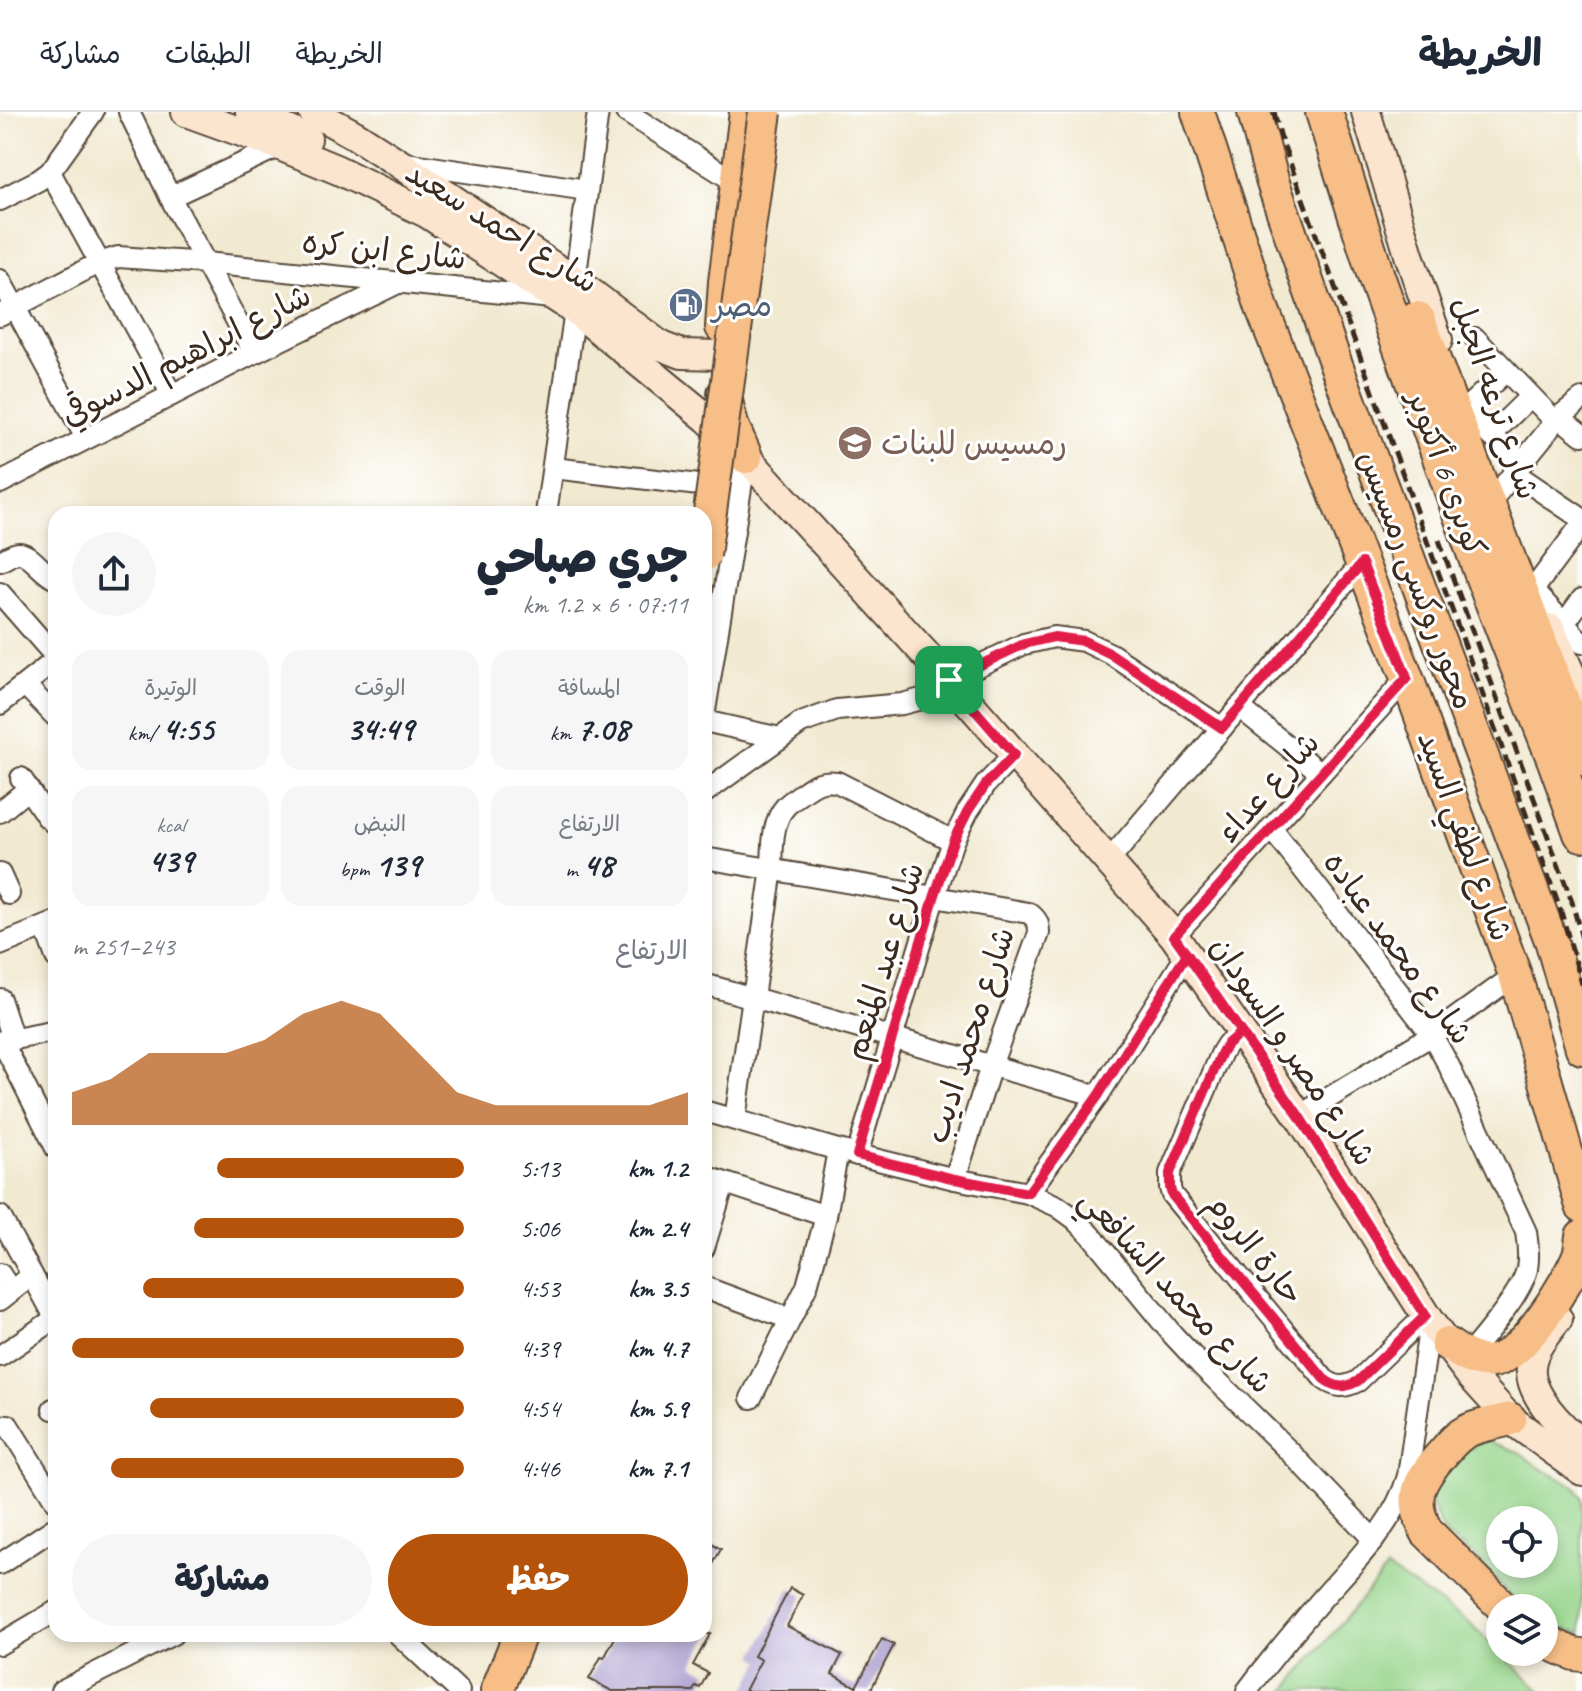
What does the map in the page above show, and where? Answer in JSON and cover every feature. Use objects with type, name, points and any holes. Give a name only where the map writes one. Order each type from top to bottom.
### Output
[{"type":"highway","name":"كوبرى 6 أكتوبر","points":[[1324,112],[1376,276],[1480,569],[1582,833]]},
{"type":"highway","name":"كوبرى 6 أكتوبر","points":[[1350,112],[1389,244],[1582,757]]},
{"type":"main road","name":"شارع احمد سعيد","points":[[186,112],[338,170],[428,214],[661,346],[682,354],[720,355]]},
{"type":"main road","points":[[250,112],[352,163],[428,214]]},
{"type":"main road","name":"شارع احمد سعيد","points":[[313,112],[397,162],[569,296],[708,419],[746,457]]},
{"type":"main road","points":[[746,112],[725,282],[720,355],[727,408],[746,457]]},
{"type":"main road","points":[[711,506],[765,112]]},
{"type":"main road","name":"شارع لطفي السيد","points":[[1198,112],[1262,308],[1407,678],[1515,975],[1582,1206]]},
{"type":"main road","name":"محور روكسى رمسيس","points":[[1254,112],[1273,183],[1334,359],[1552,943],[1582,1048]]},
{"type":"main road","name":"شارع ترعه الجبل","points":[[1366,112],[1409,255],[1492,500],[1582,699]]},
{"type":"main road","points":[[697,500],[708,419]]},
{"type":"main road","name":"شارع مصر و السودان","points":[[746,457],[949,680],[1180,945],[1299,1116],[1470,1375],[1510,1419],[1582,1471]]},
{"type":"main road","points":[[1446,1340],[1481,1361],[1496,1361],[1510,1354],[1533,1331],[1566,1280],[1580,1252],[1582,1236]]},
{"type":"main road","points":[[1582,1281],[1572,1301],[1538,1346],[1530,1369],[1533,1384],[1542,1400],[1554,1417],[1582,1443]]},
{"type":"main road","points":[[1490,1594],[1427,1532],[1411,1491],[1454,1440],[1465,1432],[1510,1419]]},
{"type":"main road","points":[[497,1691],[517,1642]]},
{"type":"main road","points":[[521,1691],[540,1642]]},
{"type":"main road","points":[[1558,1647],[1582,1655]]},
{"type":"street","points":[[0,200],[50,172],[93,112]]},
{"type":"street","points":[[129,112],[170,197],[254,353]]},
{"type":"street","points":[[547,506],[569,296],[598,112]]},
{"type":"street","points":[[626,112],[737,183]]},
{"type":"street","points":[[170,197],[280,146]]},
{"type":"street","points":[[397,162],[587,190]]},
{"type":"street","points":[[50,172],[172,395]]},
{"type":"street","name":"شارع ابن كره","points":[[100,263],[118,257],[206,263],[569,296]]},
{"type":"street","points":[[7,311],[100,263]]},
{"type":"street","points":[[0,280],[7,311],[86,438]]},
{"type":"street","name":"شارع ابراهيم الدسوقي","points":[[0,483],[400,282]]},
{"type":"street","points":[[1475,338],[1530,397],[1582,435]]},
{"type":"street","points":[[1506,371],[1462,412],[1491,435],[1518,466],[1582,522],[1533,590],[1582,643]]},
{"type":"street","points":[[1491,435],[1530,397]]},
{"type":"street","points":[[1492,500],[1557,419],[1582,399]]},
{"type":"street","points":[[712,669],[746,457]]},
{"type":"street","points":[[553,468],[697,500]]},
{"type":"street","points":[[0,561],[18,553],[24,554],[48,576]]},
{"type":"street","points":[[1108,862],[1362,563]]},
{"type":"street","points":[[0,593],[48,646]]},
{"type":"street","points":[[1564,624],[1582,599]]},
{"type":"street","points":[[712,787],[801,723],[824,713],[902,704],[925,698],[949,680],[1024,644],[1054,637],[1084,641],[1111,654],[1222,728]]},
{"type":"street","points":[[0,704],[48,666]]},
{"type":"street","name":"شارع عداء","points":[[1028,1193],[1098,1096],[1180,945],[1271,828],[1407,678]]},
{"type":"street","points":[[25,685],[48,709]]},
{"type":"street","points":[[1239,707],[1321,773]]},
{"type":"street","points":[[712,721],[780,738]]},
{"type":"street","name":"شارع عبد المنعم","points":[[751,1398],[807,1286],[826,1216],[847,1152],[892,1038],[953,841],[986,784],[1014,755]]},
{"type":"street","points":[[735,1119],[772,869],[774,833],[785,807],[812,786],[824,781],[837,782],[953,841]]},
{"type":"street","points":[[0,811],[24,784],[48,818]]},
{"type":"street","name":"شارع محمد عباده","points":[[1271,828],[1432,1035],[1526,1232],[1526,1271],[1519,1289],[1446,1340]]},
{"type":"street","points":[[712,859],[934,898]]},
{"type":"street","points":[[0,874],[9,894]]},
{"type":"street","name":"شارع محمد اديب","points":[[934,898],[1029,913],[1039,925],[1039,933],[991,1066],[955,1179]]},
{"type":"street","points":[[0,945],[48,925]]},
{"type":"street","points":[[1299,1116],[1432,1035],[1515,975]]},
{"type":"street","points":[[712,986],[1098,1096]]},
{"type":"street","points":[[0,999],[5,1041],[48,1131]]},
{"type":"street","name":"حارة الروم","points":[[1241,1032],[1222,1052],[1170,1173],[1172,1195],[1324,1379],[1334,1387],[1346,1387],[1446,1340]]},
{"type":"street","points":[[5,1041],[48,1033]]},
{"type":"street","name":"شارع محمد الشافعي","points":[[712,1113],[847,1152],[955,1179],[1028,1193],[1057,1206],[1091,1235],[1201,1365],[1374,1540]]},
{"type":"street","points":[[712,1179],[826,1216]]},
{"type":"street","points":[[712,1222],[724,1183]]},
{"type":"street","points":[[0,1216],[48,1300]]},
{"type":"street","points":[[4,1288],[32,1275]]},
{"type":"street","points":[[712,1290],[790,1319]]},
{"type":"street","points":[[0,1356],[48,1315]]},
{"type":"street","points":[[1247,1691],[1295,1630],[1374,1540],[1411,1491],[1408,1476],[1446,1340]]},
{"type":"street","points":[[8,1425],[48,1489]]},
{"type":"street","points":[[0,1564],[48,1532]]},
{"type":"street","points":[[0,1644],[48,1616]]},
{"type":"street","points":[[61,1691],[157,1642]]},
{"type":"street","points":[[407,1642],[459,1691]]},
{"type":"green space","points":[[1484,1440],[1516,1451],[1574,1486],[1582,1497],[1582,1632],[1558,1628],[1558,1594],[1508,1594],[1494,1578],[1558,1578],[1558,1506],[1486,1506],[1486,1568],[1445,1534],[1431,1505],[1431,1481],[1445,1462]]},
{"type":"green space","points":[[1387,1568],[1468,1622],[1486,1639],[1486,1666],[1515,1666],[1541,1691],[1285,1691]]},
{"type":"building","points":[[712,1544],[721,1549],[712,1566]]},
{"type":"building","points":[[790,1588],[803,1595],[787,1626],[842,1655],[832,1674],[856,1687],[882,1639],[894,1645],[870,1691],[745,1691],[761,1660],[754,1656]]},
{"type":"building","points":[[613,1642],[706,1642],[693,1665],[708,1673],[700,1688],[696,1686],[693,1691],[612,1691],[589,1679],[601,1657],[604,1658]]},
{"type":"railway","points":[[1274,112],[1560,908],[1582,984]]},
{"type":"railway","points":[[1439,540],[1572,902],[1582,939]]},
{"type":"place","name":"مصر","points":[[686,305]]},
{"type":"place","name":"رمسيس للبنات","points":[[855,443]]},
{"type":"route","points":[[949,680],[1014,755],[986,784],[953,841],[857,1155],[1028,1193],[1098,1096],[1187,954],[1241,1032],[1299,1116],[1425,1316],[1358,1381],[1346,1387],[1334,1387],[1324,1379],[1172,1195],[1169,1181],[1222,1052],[1241,1032],[1174,936],[1407,678],[1362,563],[1222,728],[1111,654],[1084,641],[1054,637],[1024,644],[949,680]]}]
